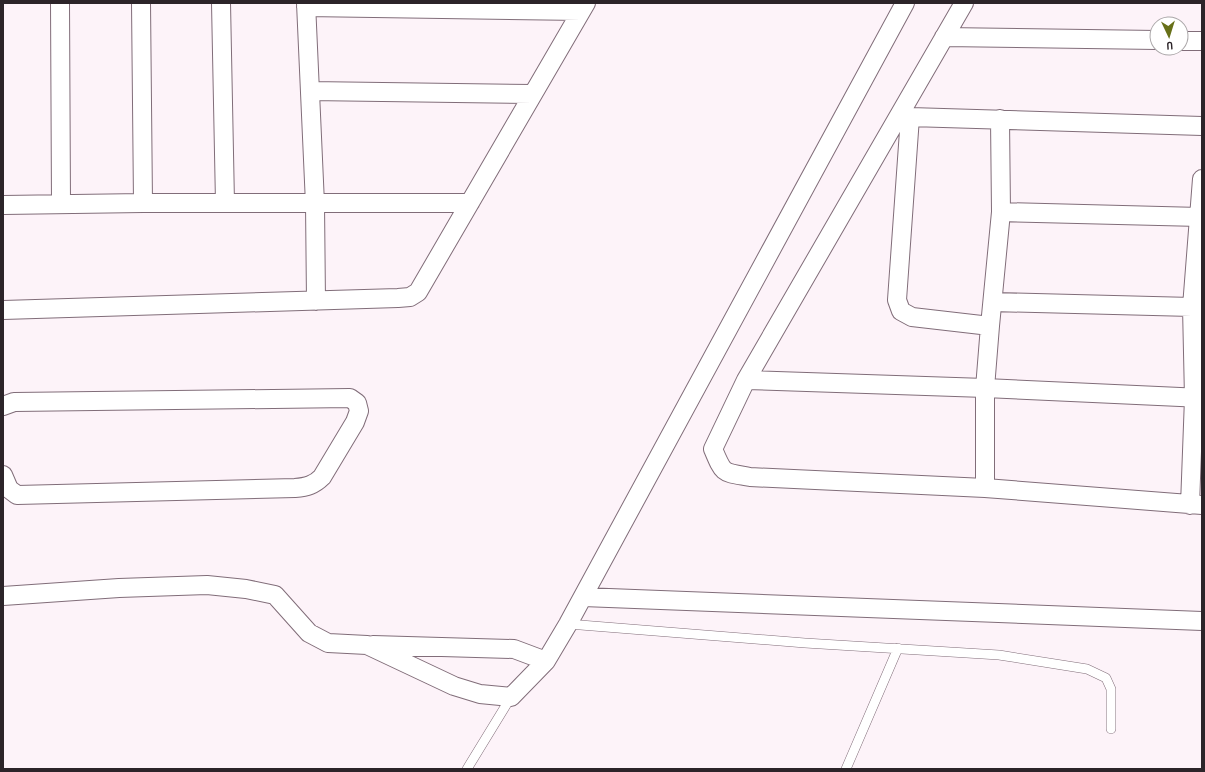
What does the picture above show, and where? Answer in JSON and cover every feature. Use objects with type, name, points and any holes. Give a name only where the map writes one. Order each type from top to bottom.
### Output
[{"type":"street","points":[[60,3],[61,204]]},
{"type":"street","points":[[141,3],[143,203]]},
{"type":"street","points":[[221,3],[225,203]]},
{"type":"street","points":[[367,645],[454,686],[480,694],[511,697],[546,661],[568,624],[904,3]]},
{"type":"street","points":[[964,3],[944,37],[904,118],[746,380],[713,449],[721,469],[728,474],[750,478],[985,488],[1196,505],[1198,398],[1192,307],[1202,179]]},
{"type":"street","points":[[3,299],[3,310],[316,301],[410,297],[418,292],[583,7],[306,5],[315,204],[316,301]]},
{"type":"street","points":[[944,37],[1149,40]]},
{"type":"street","points":[[1189,40],[1202,41]]},
{"type":"street","points":[[310,91],[533,94]]},
{"type":"street","points":[[904,118],[1000,119],[1202,126]]},
{"type":"street","points":[[904,118],[897,300],[901,311],[912,317],[990,326]]},
{"type":"street","points":[[985,488],[985,388],[1001,212],[1000,119]]},
{"type":"street","points":[[3,205],[143,203],[470,203]]},
{"type":"street","points":[[1001,212],[1201,206]]},
{"type":"street","points":[[993,302],[1192,307]]},
{"type":"street","points":[[746,380],[985,388],[1198,398]]},
{"type":"street","points":[[3,406],[14,402],[350,398],[357,403],[359,411],[355,422],[322,477],[315,483],[308,486],[295,488],[17,495],[9,489],[3,475]]},
{"type":"street","points":[[3,596],[119,588],[207,585],[246,589],[275,595],[309,633],[328,643],[514,649],[546,661]]},
{"type":"street","points":[[582,597],[1202,621]]},
{"type":"lane","points":[[568,624],[805,643],[999,655],[1087,669],[1106,678],[1111,688],[1112,729]]},
{"type":"lane","points":[[846,769],[898,648]]},
{"type":"lane","points":[[468,769],[511,697]]}]
